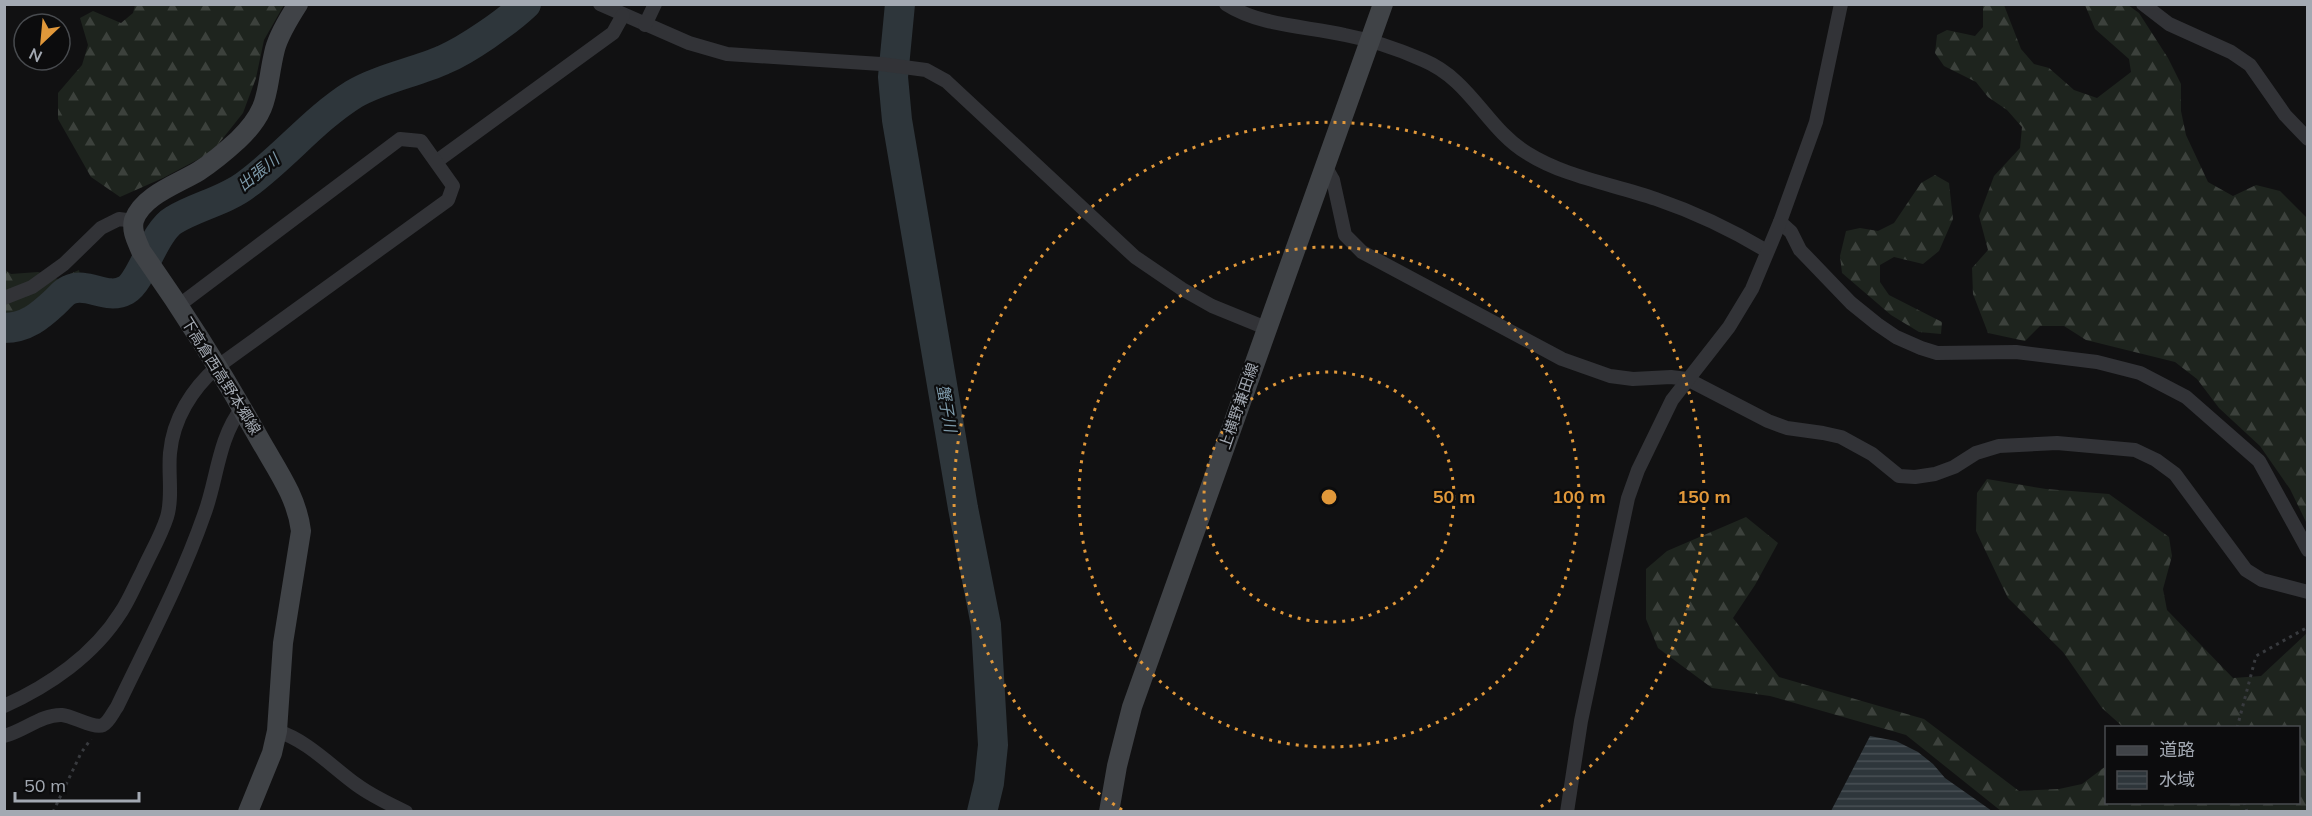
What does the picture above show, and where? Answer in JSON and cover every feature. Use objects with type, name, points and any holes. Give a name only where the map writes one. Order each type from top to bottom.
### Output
[{"type":"main road","points":[[134,221],[141,209],[152,198],[199,171],[222,154],[255,121],[269,89],[275,50],[298,4]]},
{"type":"main road","name":"上横野兼田線","points":[[1109,812],[1117,766],[1132,707],[1383,4]]},
{"type":"main road","name":"下高倉西高野本郷線","points":[[134,221],[134,234],[141,251],[242,408],[292,495],[299,514],[301,531],[283,643],[277,731],[272,753],[248,812]]},
{"type":"street","points":[[600,4],[689,44],[728,54],[881,64],[926,70],[946,81],[1135,257],[1212,306],[1266,328]]},
{"type":"street","points":[[645,25],[655,4]]},
{"type":"street","points":[[1226,4],[1260,19],[1370,42],[1423,60],[1446,72],[1465,88],[1509,140],[1526,153],[1554,167],[1656,199],[1694,214],[1740,235],[1767,251]]},
{"type":"street","points":[[1567,812],[1581,721],[1628,498],[1650,444],[1672,400],[1743,306],[1780,222],[1816,122],[1841,4]]},
{"type":"street","points":[[2144,4],[2169,24],[2231,52],[2250,65],[2285,115],[2307,139]]},
{"type":"street","points":[[437,161],[613,33],[623,15]]},
{"type":"street","points":[[4,706],[28,695],[67,670],[97,641],[121,613],[167,517],[170,452],[177,421],[203,379],[448,200],[453,186],[421,141],[400,139],[178,306]]},
{"type":"street","points":[[1325,166],[1333,180],[1345,235],[1362,252],[1562,359],[1610,376],[1633,379],[1671,376],[1687,379],[1768,421],[1787,428],[1841,437],[1872,454],[1899,476],[1915,477],[1935,474],[1977,453],[1999,446],[2057,443],[2135,450],[2156,460],[2175,474],[2246,570],[2262,580],[2307,592]]},
{"type":"street","points":[[4,298],[32,287],[64,264],[101,228],[119,219],[134,221]]},
{"type":"street","points":[[1780,222],[1791,232],[1800,250],[1851,303],[1886,330],[1921,348],[1937,353],[2016,352],[2097,362],[2140,373],[2186,397],[2259,461],[2307,550]]},
{"type":"street","points":[[4,736],[59,715],[72,716],[99,726],[105,724],[117,707],[181,573],[205,514],[228,432],[242,408]]},
{"type":"street","points":[[277,731],[303,744],[374,796],[406,812]]},
{"type":"path","points":[[2238,726],[2256,656],[2307,627]]},
{"type":"path","points":[[52,812],[81,753],[99,726]]},
{"type":"green space","points":[[135,5],[284,5],[264,40],[256,78],[243,113],[212,152],[163,178],[120,197],[91,177],[58,119],[58,93],[82,65],[88,45],[80,18],[93,11],[121,23],[133,13]]},
{"type":"green space","points":[[1983,5],[2004,5],[2021,49],[2034,64],[2049,68],[2074,90],[2097,98],[2131,72],[2129,59],[2095,29],[2085,5],[2128,5],[2139,13],[2168,58],[2181,84],[2181,111],[2186,135],[2208,182],[2233,196],[2256,185],[2280,191],[2307,218],[2307,524],[2290,489],[2260,446],[2219,408],[2197,379],[2175,362],[2086,340],[2064,326],[2040,326],[2025,341],[1988,333],[1973,294],[1972,268],[1988,250],[1979,216],[1994,176],[2020,148],[2022,127],[2007,110],[1988,97],[1976,82],[1944,66],[1935,53],[1937,35],[1947,30],[1975,36],[1983,27]]},
{"type":"green space","points":[[1935,175],[1949,183],[1953,219],[1939,251],[1923,264],[1894,257],[1880,265],[1880,282],[1889,295],[1942,322],[1941,334],[1919,332],[1891,315],[1842,273],[1840,256],[1846,231],[1860,228],[1878,231],[1894,223],[1921,183]]},
{"type":"green space","points":[[4,269],[11,274],[38,272],[58,279],[79,270],[81,280],[64,286],[23,318],[5,322]]},
{"type":"green space","points":[[1987,479],[2046,489],[2109,494],[2169,537],[2172,556],[2163,589],[2167,610],[2233,678],[2261,676],[2307,633],[2307,811],[2001,811],[1906,735],[1770,696],[1712,688],[1658,648],[1646,619],[1646,569],[1667,551],[1746,517],[1778,543],[1755,585],[1733,618],[1779,677],[1924,719],[2019,791],[2059,789],[2082,784],[2105,767],[2105,804],[2300,804],[2300,726],[2122,726],[2102,708],[2063,652],[2008,598],[1976,531],[1977,493]]},
{"type":"water","points":[[1870,736],[1896,741],[1918,752],[1945,778],[1992,811],[1831,811]]},
{"type":"waterway","name":"出張川","points":[[4,328],[19,326],[32,320],[69,290],[83,288],[111,293],[126,290],[138,277],[160,235],[174,220],[230,195],[247,184],[339,104],[354,94],[463,50],[526,4]]},
{"type":"waterway","name":"蟹子川","points":[[900,4],[893,77],[897,120],[963,508],[986,625],[993,745],[989,783],[982,812]]}]
